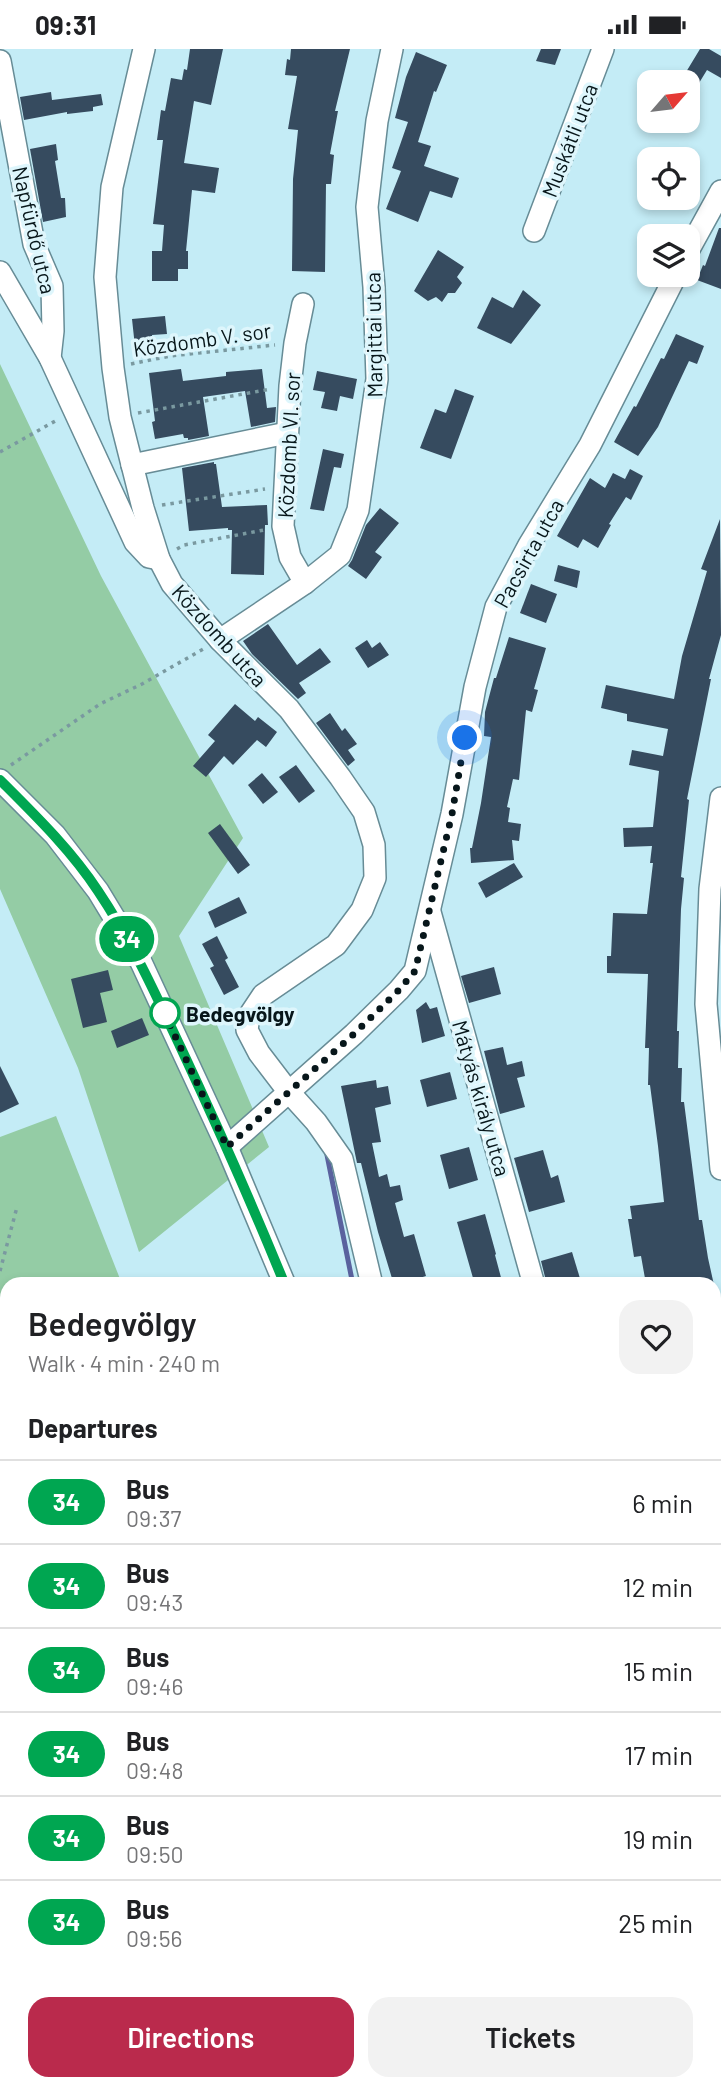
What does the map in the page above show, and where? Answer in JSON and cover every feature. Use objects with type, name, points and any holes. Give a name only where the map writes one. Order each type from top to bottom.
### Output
[{"type":"street","name":"Közdomb utca","points":[[144,49],[112,187],[105,277],[120,417],[143,508],[159,559],[172,584],[220,640],[289,709],[364,811],[374,845],[375,878],[362,910],[336,945],[263,995],[249,1016],[247,1030],[259,1053],[316,1122],[342,1159],[370,1277]]},
{"type":"street","name":"Margittai utca","points":[[220,640],[305,583],[340,555],[358,510],[377,379],[368,207],[377,121],[392,49]]},
{"type":"street","name":"Muskátli utca","points":[[534,231],[603,49]]},
{"type":"street","name":"Napfürdő utca","points":[[0,61],[34,244],[52,286],[53,331],[50,358]]},
{"type":"street","points":[[700,229],[721,191]]},
{"type":"street","name":"Napfürdő utca","points":[[0,272],[50,358],[135,542],[149,557],[159,559]]},
{"type":"street","name":"Pacsirta utca","points":[[227,1147],[354,1034],[415,971],[452,814],[475,687],[496,607],[529,545],[590,445],[670,287]]},
{"type":"street","name":"Közdomb VI. sor","points":[[303,304],[290,386],[284,526],[290,557],[305,583]]},
{"type":"street","points":[[132,464],[287,433]]},
{"type":"street","points":[[0,780],[54,835],[98,891],[141,962],[227,1147],[282,1277]]},
{"type":"street","points":[[721,797],[710,889],[706,1004],[721,1169]]},
{"type":"street","name":"Mátyás király utca","points":[[430,911],[532,1277]]},
{"type":"path","name":"Közdomb V. sor","points":[[113,368],[170,356],[295,343]]},
{"type":"path","points":[[120,417],[290,386]]},
{"type":"path","points":[[0,452],[74,410]]},
{"type":"path","points":[[143,508],[285,486]]},
{"type":"path","points":[[159,559],[184,545],[284,526]]},
{"type":"path","points":[[21,758],[100,704],[142,684],[220,640]]},
{"type":"path","points":[[0,1271],[17,1207]]},
{"type":"green space","points":[[0,364],[101,576],[243,838],[179,936],[269,1147],[139,1252],[78,1068],[0,889]]},
{"type":"green space","points":[[56,1116],[119,1277],[0,1277],[0,1137]]},
{"type":"building","points":[[190,49],[223,49],[211,105],[194,101],[184,163],[219,168],[215,193],[192,190],[186,251],[188,269],[178,269],[178,281],[152,281],[152,251],[162,251],[164,225],[153,224],[163,140],[157,140],[161,110],[165,111],[171,78],[182,80],[184,69],[187,70]]},
{"type":"building","points":[[291,49],[350,49],[335,111],[338,111],[330,154],[334,155],[331,184],[326,184],[325,272],[292,271],[293,179],[298,130],[288,129],[297,76],[285,75]]},
{"type":"building","points":[[541,49],[561,49],[555,65],[536,61]]},
{"type":"building","points":[[700,49],[709,49],[721,56],[721,78],[707,70],[700,81],[700,70],[687,70]]},
{"type":"building","points":[[416,52],[447,65],[436,92],[434,91],[418,142],[431,146],[424,166],[459,178],[452,198],[430,191],[418,222],[386,209],[401,171],[392,168],[408,122],[395,118]]},
{"type":"building","points":[[51,92],[52,100],[101,94],[103,105],[93,107],[93,111],[67,112],[24,120],[20,97]]},
{"type":"building","points":[[56,144],[58,160],[55,161],[61,198],[65,198],[66,217],[43,222],[30,149]]},
{"type":"building","points":[[721,228],[721,289],[700,281],[700,272],[703,265],[705,266]]},
{"type":"building","points":[[438,250],[464,267],[457,277],[462,283],[455,293],[448,293],[442,302],[436,297],[428,301],[414,291]]},
{"type":"building","points":[[523,290],[541,305],[511,344],[477,328],[492,297],[513,308]]},
{"type":"building","points":[[165,316],[167,334],[152,335],[154,354],[136,356],[132,319]]},
{"type":"building","points":[[676,334],[704,346],[697,364],[689,361],[658,427],[638,456],[614,442]]},
{"type":"building","points":[[181,369],[183,381],[226,376],[226,372],[262,369],[267,408],[276,407],[275,422],[251,427],[245,391],[203,397],[209,436],[188,440],[183,434],[155,439],[149,373]]},
{"type":"building","points":[[317,371],[357,379],[353,399],[340,396],[337,411],[321,408],[325,392],[313,390]]},
{"type":"building","points":[[455,389],[474,396],[451,459],[420,448],[435,409],[446,413]]},
{"type":"building","points":[[323,449],[344,454],[341,468],[334,467],[324,511],[310,509]]},
{"type":"building","points":[[214,462],[222,507],[267,505],[264,575],[231,574],[232,530],[189,531],[182,468]]},
{"type":"building","points":[[630,469],[643,476],[631,500],[626,497],[609,524],[611,525],[598,548],[583,539],[578,548],[557,536],[590,478],[605,488],[613,473],[625,479]]},
{"type":"building","points":[[380,508],[399,523],[375,552],[382,557],[366,579],[348,566],[366,525]]},
{"type":"building","points":[[720,519],[721,635],[709,679],[687,799],[681,877],[684,878],[677,1031],[678,1068],[682,1068],[681,1102],[684,1102],[699,1220],[702,1220],[712,1277],[645,1277],[641,1256],[634,1257],[628,1219],[632,1219],[630,1206],[664,1202],[648,1085],[649,1048],[645,1048],[648,974],[607,973],[607,956],[611,956],[613,913],[647,914],[653,863],[650,863],[652,846],[624,847],[623,828],[653,827],[659,771],[629,765],[632,750],[663,756],[668,729],[627,721],[627,714],[601,708],[606,685],[674,699],[682,656],[707,571],[701,569]]},
{"type":"building","points":[[558,565],[580,571],[577,588],[554,581]]},
{"type":"building","points":[[531,584],[557,594],[546,623],[520,613]]},
{"type":"building","points":[[268,624],[297,665],[320,648],[331,662],[299,683],[306,693],[298,699],[252,654],[243,641]]},
{"type":"building","points":[[509,637],[546,648],[534,689],[538,690],[532,712],[526,710],[519,780],[513,779],[507,807],[510,808],[508,822],[521,824],[519,841],[512,840],[514,860],[471,863],[470,848],[481,803],[491,737],[484,736],[485,712]]},
{"type":"building","points":[[367,640],[372,648],[380,642],[389,655],[368,668],[355,648]]},
{"type":"building","points":[[235,704],[255,721],[258,717],[277,732],[266,747],[257,740],[233,765],[224,756],[206,777],[193,766],[215,741],[208,735]]},
{"type":"building","points":[[330,713],[342,731],[345,728],[357,744],[348,750],[355,760],[348,766],[316,723]]},
{"type":"building","points":[[296,765],[315,791],[299,803],[279,777]]},
{"type":"building","points":[[262,773],[278,792],[263,804],[248,785]]},
{"type":"building","points":[[220,824],[250,865],[238,874],[208,833]]},
{"type":"building","points":[[514,863],[523,877],[486,898],[478,883]]},
{"type":"building","points":[[239,897],[247,913],[215,928],[208,912]]},
{"type":"building","points":[[217,936],[228,958],[225,960],[239,987],[224,995],[210,968],[214,966],[202,944]]},
{"type":"building","points":[[494,967],[501,994],[469,1003],[461,976]]},
{"type":"building","points":[[108,970],[113,990],[100,993],[107,1022],[83,1028],[71,979]]},
{"type":"building","points":[[426,1002],[430,1009],[437,1007],[445,1036],[422,1043],[416,1010]]},
{"type":"building","points":[[142,1018],[149,1035],[117,1048],[111,1031]]},
{"type":"building","points":[[503,1047],[507,1065],[522,1061],[525,1076],[517,1078],[525,1107],[500,1114],[484,1051]]},
{"type":"building","points":[[0,1066],[19,1104],[0,1113]]},
{"type":"building","points":[[450,1072],[457,1099],[427,1107],[420,1080]]},
{"type":"building","points":[[376,1080],[377,1088],[388,1086],[391,1104],[375,1108],[381,1142],[372,1143],[379,1177],[387,1174],[390,1187],[400,1185],[403,1200],[395,1203],[404,1237],[414,1234],[426,1276],[392,1277],[361,1163],[357,1163],[341,1086]]},
{"type":"building","points":[[469,1147],[478,1180],[449,1189],[440,1155]]},
{"type":"building","points":[[543,1150],[551,1178],[558,1175],[565,1202],[529,1212],[514,1158]]},
{"type":"building","points":[[485,1214],[501,1277],[473,1277],[457,1222]]},
{"type":"building","points":[[572,1252],[580,1277],[545,1277],[541,1261]]},
{"type":"waterway","points":[[326,1150],[351,1277]]},
{"type":"bus line","name":"34","points":[[0,780],[69,853],[98,891],[141,962],[227,1147],[282,1277]]},
{"type":"place","name":"Bedegvölgy","points":[[165,1013]]},
{"type":"route","points":[[165,1013],[162,1008],[227,1147],[354,1034],[415,971],[452,814],[465,738]]}]
